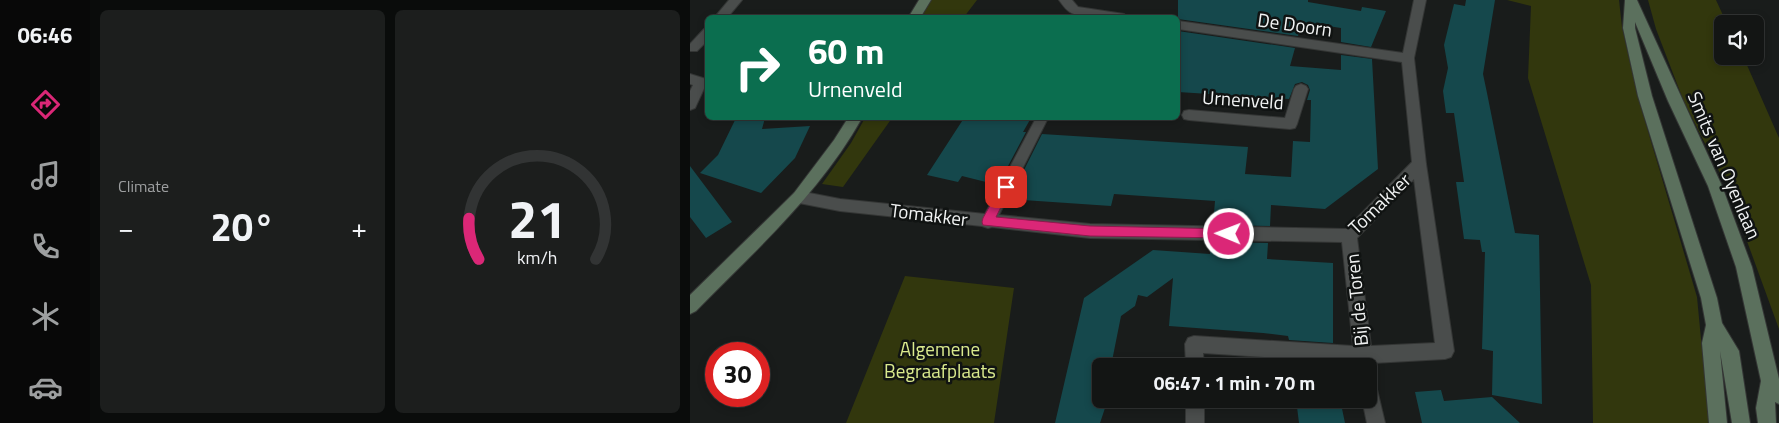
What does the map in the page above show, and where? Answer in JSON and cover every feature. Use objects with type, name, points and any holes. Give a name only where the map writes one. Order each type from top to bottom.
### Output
[{"type":"main road","points":[[916,15],[925,0]]},
{"type":"main road","name":"Smits van Oyenlaan","points":[[1631,1],[1629,28],[1645,96],[1709,298],[1714,325],[1711,343],[1718,423]]},
{"type":"main road","name":"Smits van Oyenlaan","points":[[1631,1],[1646,29],[1675,101],[1715,186],[1744,267],[1774,388],[1765,408],[1767,423]]},
{"type":"main road","points":[[693,302],[799,197],[839,144],[853,120]]},
{"type":"main road","name":"Smits van Oyenlaan","points":[[1714,325],[1730,351],[1741,423]]},
{"type":"street","points":[[723,15],[736,0]]},
{"type":"street","points":[[1065,0],[1074,10],[1105,15]]},
{"type":"street","name":"Tomakker","points":[[1377,359],[1444,351],[1419,164],[1408,58],[1420,0]]},
{"type":"street","name":"De Doorn","points":[[1180,25],[1408,58]]},
{"type":"street","points":[[692,49],[705,35]]},
{"type":"street","points":[[692,49],[705,48]]},
{"type":"street","points":[[690,79],[701,82],[690,105]]},
{"type":"street","name":"Urnenveld","points":[[1189,115],[1290,124],[1300,89]]},
{"type":"street","points":[[988,222],[1041,120]]},
{"type":"street","name":"Tomakker","points":[[799,197],[840,205],[889,209],[988,222],[1090,231],[1348,236],[1419,164]]},
{"type":"street","name":"Bij de Toren","points":[[1348,236],[1364,358]]},
{"type":"street","name":"Bij de Toren","points":[[1195,358],[1194,344],[1334,358]]},
{"type":"street","points":[[1195,408],[1195,423]]},
{"type":"street","points":[[1373,408],[1376,423]]},
{"type":"green space","points":[[931,0],[977,0],[966,15],[923,15]]},
{"type":"green space","points":[[1507,0],[1619,0],[1622,27],[1637,94],[1697,297],[1709,423],[1593,423],[1591,285],[1528,78],[1531,6]]},
{"type":"green space","points":[[1648,0],[1716,0],[1723,15],[1714,15],[1714,65],[1747,65],[1779,138],[1779,329],[1728,189],[1684,102],[1656,29]]},
{"type":"green space","points":[[864,120],[891,120],[843,187],[822,184],[851,143]]},
{"type":"green space","name":"Algemene Begraafplaats","points":[[905,276],[1014,288],[994,423],[846,423]]},
{"type":"building","points":[[1178,0],[1308,0],[1308,2],[1361,11],[1362,7],[1386,11],[1371,47],[1341,42],[1341,28],[1302,22],[1298,36],[1180,19],[1180,15],[1178,15]]},
{"type":"building","points":[[1466,0],[1495,0],[1483,74],[1515,233],[1539,235],[1542,404],[1492,395],[1493,351],[1482,349],[1485,252],[1482,252],[1480,240],[1464,239],[1456,182],[1464,182],[1454,113],[1446,113],[1443,91],[1448,68],[1444,45],[1454,4],[1465,6]]},
{"type":"building","points":[[1180,31],[1295,48],[1290,66],[1341,70],[1341,55],[1372,59],[1378,169],[1325,209],[1271,205],[1270,226],[1213,225],[1215,201],[1114,194],[1111,206],[1023,200],[1026,191],[1015,188],[1042,134],[1248,147],[1245,174],[1291,177],[1293,141],[1310,142],[1311,100],[1307,100],[1310,90],[1308,85],[1302,82],[1295,84],[1289,99],[1180,92]]},
{"type":"building","points":[[735,120],[764,120],[762,129],[810,126],[795,158],[761,193],[700,173],[718,155]]},
{"type":"building","points":[[963,120],[1030,120],[1023,132],[1026,132],[998,185],[962,176],[958,182],[927,175]]},
{"type":"building","points":[[690,166],[732,222],[706,238],[690,217]]},
{"type":"building","points":[[1211,242],[1268,243],[1267,259],[1333,263],[1333,343],[1289,340],[1288,336],[1263,333],[1169,326],[1173,278],[1147,297],[1138,295],[1135,306],[1121,316],[1113,358],[1092,358],[1092,408],[1105,408],[1100,423],[1055,423],[1084,298],[1153,250],[1210,254]]},
{"type":"building","points":[[1441,390],[1444,401],[1492,397],[1520,423],[1422,423],[1415,392]]},
{"type":"building","points":[[1297,408],[1342,408],[1345,423],[1299,423]]},
{"type":"route","points":[[1006,187],[988,222],[1090,231],[1229,234]]}]
